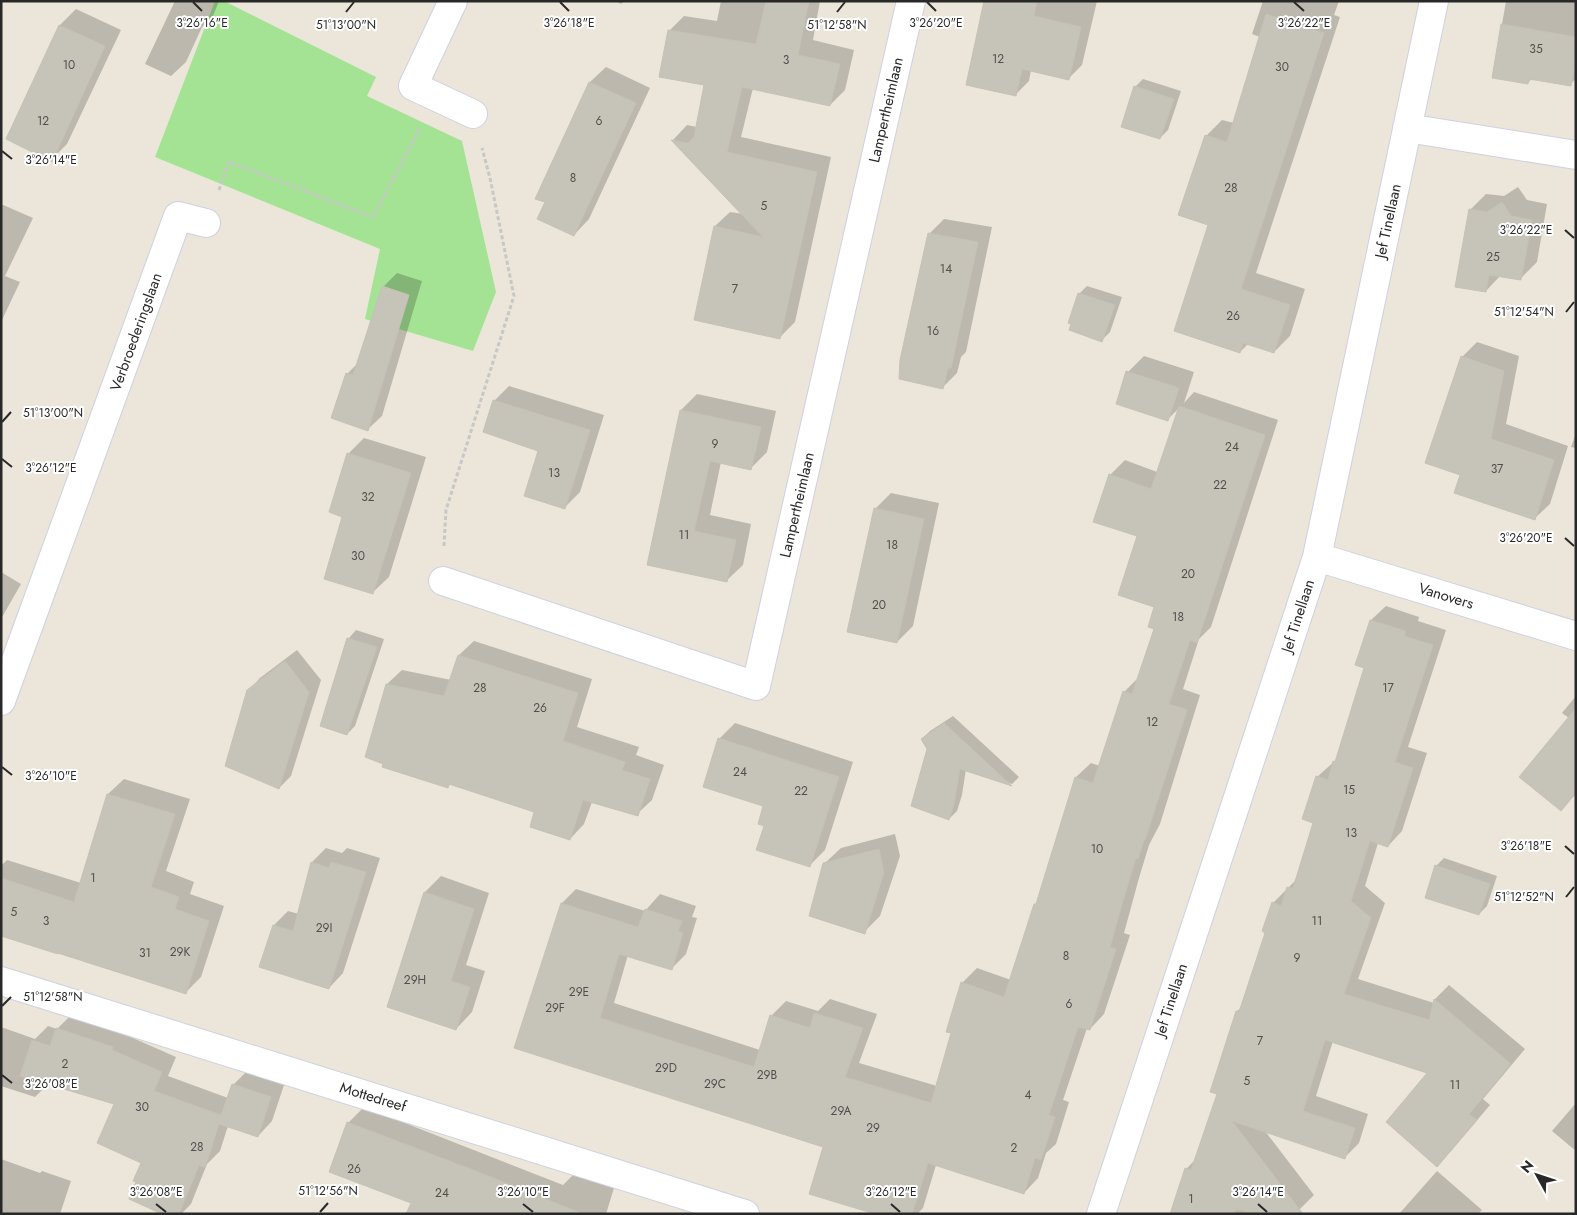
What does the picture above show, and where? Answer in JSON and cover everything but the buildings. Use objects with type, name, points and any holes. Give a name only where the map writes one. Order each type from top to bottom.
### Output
[{"type":"street","points":[[453,1],[413,86],[474,114]]},
{"type":"street","name":"Lampertheimlaan","points":[[443,581],[756,686],[911,1]]},
{"type":"street","name":"Jef Tinellaan","points":[[1102,1214],[1317,557],[1434,1]]},
{"type":"street","points":[[1407,128],[1576,155]]},
{"type":"street","name":"Verbroederingslaan","points":[[1,700],[178,216],[206,223]]},
{"type":"street","name":"Vanovers","points":[[1317,557],[1576,636]]},
{"type":"street","name":"Mottedreef","points":[[1,981],[745,1214]]},
{"type":"path","points":[[206,223],[229,162],[373,217],[436,96]]},
{"type":"path","points":[[443,581],[446,510],[514,296],[490,178],[474,114]]},
{"type":"green space","points":[[215,1],[224,1],[376,77],[367,96],[462,141],[496,292],[473,351],[365,319],[380,249],[155,157]]}]
